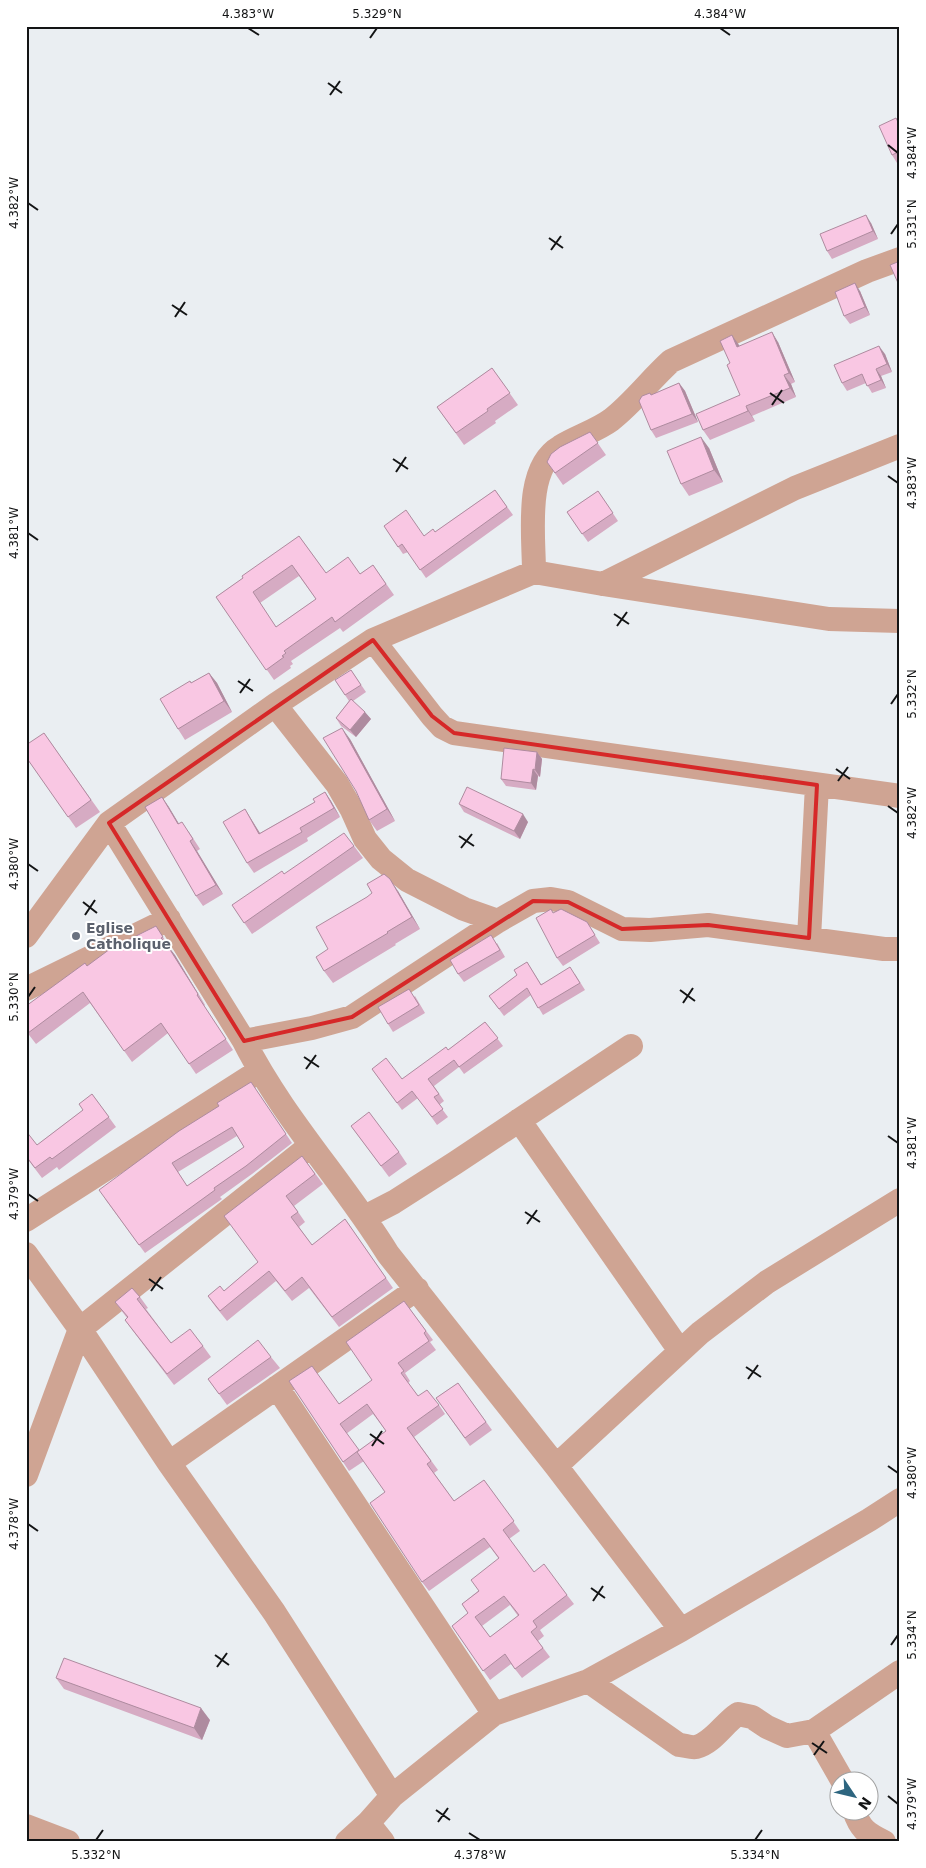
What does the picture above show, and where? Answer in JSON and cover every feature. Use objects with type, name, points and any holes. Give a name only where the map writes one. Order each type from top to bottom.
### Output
[{"type":"street","points":[[534,572],[536,484],[547,457],[560,447],[609,422],[671,361],[858,275],[900,259]]},
{"type":"street","points":[[603,584],[795,488],[900,446]]},
{"type":"street","points":[[26,936],[109,823],[275,705],[373,640],[534,572],[830,619],[900,621]]},
{"type":"street","points":[[373,640],[432,716],[442,727],[454,732],[900,796]]},
{"type":"street","points":[[275,705],[337,784],[352,810],[364,839],[381,859],[407,880],[464,909],[498,921]]},
{"type":"street","points":[[809,938],[817,785]]},
{"type":"street","points":[[109,823],[244,1042],[259,1071],[310,1146],[365,1217],[388,1254],[556,1466],[681,1630]]},
{"type":"street","points":[[244,1042],[303,1030],[352,1016],[498,921],[533,901],[551,899],[568,902],[622,929],[650,930],[708,925],[884,949],[900,949]]},
{"type":"street","points":[[26,989],[169,919]]},
{"type":"street","points":[[365,1217],[394,1202],[484,1144],[630,1046]]},
{"type":"street","points":[[26,1220],[259,1071]]},
{"type":"street","points":[[519,1120],[680,1351]]},
{"type":"street","points":[[26,1475],[80,1329],[310,1146]]},
{"type":"street","points":[[556,1466],[700,1332],[767,1282],[900,1200]]},
{"type":"street","points":[[26,1254],[80,1329],[169,1463],[274,1612],[392,1796]]},
{"type":"street","points":[[169,1463],[417,1289]]},
{"type":"street","points":[[278,1387],[494,1714]]},
{"type":"street","points":[[347,1842],[392,1796],[494,1714],[588,1680],[681,1630],[900,1500]]},
{"type":"street","points":[[588,1680],[679,1744],[694,1747],[706,1742],[738,1714],[752,1717],[766,1727],[787,1736],[814,1732],[900,1672]]},
{"type":"street","points":[[814,1732],[836,1770]]},
{"type":"street","points":[[857,1820],[866,1832],[884,1842]]},
{"type":"street","points":[[368,1822],[382,1842]]},
{"type":"street","points":[[26,1826],[68,1842]]},
{"type":"highlighted area","points":[[373,640],[432,716],[454,733],[817,785],[809,938],[708,925],[622,929],[568,902],[533,901],[352,1017],[244,1041],[109,823]]},
{"type":"building","points":[[896,118],[900,126],[900,151],[892,155],[879,126]]},
{"type":"building","points":[[866,215],[873,231],[827,251],[820,234]]},
{"type":"building","points":[[900,261],[900,283],[898,283],[890,265]]},
{"type":"building","points":[[855,283],[865,307],[844,316],[835,292]]},
{"type":"building","points":[[772,332],[789,373],[784,375],[790,388],[746,406],[748,411],[703,430],[696,414],[740,395],[727,365],[730,363],[720,341],[732,335],[737,347]]},
{"type":"building","points":[[879,346],[887,364],[876,369],[881,380],[867,386],[862,374],[842,383],[834,365]]},
{"type":"building","points":[[492,368],[510,393],[456,433],[437,407]]},
{"type":"building","points":[[679,383],[692,414],[651,430],[639,401],[642,396],[650,393],[651,395]]},
{"type":"building","points":[[590,432],[598,443],[555,473],[547,462],[551,454],[560,447]]},
{"type":"building","points":[[701,437],[714,470],[681,484],[667,451]]},
{"type":"building","points":[[495,490],[507,507],[420,570],[402,544],[398,547],[384,526],[406,510],[424,536],[433,529],[435,532]]},
{"type":"building","points":[[598,491],[613,513],[582,534],[567,512]]},
{"type":"building","points":[[299,536],[326,573],[348,557],[360,574],[373,565],[386,584],[335,622],[332,617],[284,651],[286,653],[282,656],[284,657],[266,670],[216,597],[243,578],[242,576]],"holes":[[[292,565],[316,599],[276,627],[253,592]]]},
{"type":"building","points":[[351,670],[361,685],[345,695],[335,680]]},
{"type":"building","points":[[209,673],[224,701],[178,729],[160,699],[190,681],[191,683]]},
{"type":"building","points":[[351,699],[365,712],[350,730],[336,718]]},
{"type":"building","points":[[342,728],[387,809],[369,820],[356,791],[323,738]]},
{"type":"building","points":[[44,733],[91,800],[68,817],[26,757],[26,745]]},
{"type":"building","points":[[504,748],[537,752],[531,783],[501,779]]},
{"type":"building","points":[[467,787],[523,814],[514,831],[459,804]]},
{"type":"building","points":[[325,792],[334,808],[300,828],[302,832],[247,863],[223,822],[245,809],[259,834],[315,802],[313,799]]},
{"type":"building","points":[[162,797],[178,824],[182,822],[193,839],[190,841],[216,885],[196,896],[145,807]]},
{"type":"building","points":[[344,833],[354,846],[244,923],[232,905],[282,871],[284,874]]},
{"type":"building","points":[[384,874],[390,879],[412,917],[324,971],[316,957],[328,949],[316,927],[367,897],[372,893],[367,884]]},
{"type":"building","points":[[551,909],[553,913],[561,909],[587,922],[595,935],[557,958],[536,918]]},
{"type":"building","points":[[156,926],[163,937],[161,938],[226,1039],[189,1064],[161,1023],[124,1051],[83,992],[28,1033],[26,1030],[26,1006],[85,963],[87,966],[110,949]]},
{"type":"building","points":[[491,935],[500,950],[458,974],[450,960]]},
{"type":"building","points":[[527,962],[541,985],[570,967],[580,983],[538,1008],[527,988],[499,1009],[489,996],[517,975],[514,970]]},
{"type":"building","points":[[409,989],[419,1005],[388,1024],[378,1007]]},
{"type":"building","points":[[485,1022],[498,1038],[459,1067],[454,1060],[428,1079],[439,1094],[434,1097],[443,1109],[432,1117],[412,1091],[397,1103],[372,1069],[386,1058],[402,1079],[446,1047],[448,1050]]},
{"type":"building","points":[[251,1082],[286,1134],[246,1166],[214,1188],[215,1190],[139,1245],[99,1190],[179,1131],[219,1106],[217,1103]],"holes":[[[232,1127],[244,1147],[187,1186],[172,1163]]]},
{"type":"building","points":[[92,1094],[109,1117],[52,1159],[50,1157],[35,1168],[26,1156],[26,1131],[37,1145],[83,1110],[79,1104]]},
{"type":"building","points":[[369,1112],[399,1152],[381,1166],[351,1126]]},
{"type":"building","points":[[302,1156],[315,1174],[286,1196],[298,1212],[291,1217],[312,1245],[345,1219],[386,1278],[332,1317],[302,1277],[285,1291],[269,1271],[220,1311],[208,1296],[220,1286],[224,1291],[258,1262],[224,1216]]},
{"type":"building","points":[[132,1288],[140,1297],[137,1299],[171,1343],[190,1329],[203,1346],[167,1374],[125,1320],[128,1317],[115,1302]]},
{"type":"building","points":[[404,1301],[426,1331],[424,1333],[429,1341],[398,1363],[404,1371],[401,1373],[418,1396],[427,1390],[439,1405],[407,1428],[431,1461],[427,1464],[454,1501],[484,1480],[514,1521],[503,1530],[534,1572],[544,1564],[567,1595],[533,1621],[537,1627],[531,1632],[543,1648],[515,1669],[505,1654],[483,1671],[452,1626],[468,1613],[462,1604],[479,1591],[471,1580],[499,1558],[484,1538],[422,1582],[370,1503],[385,1492],[357,1452],[386,1431],[367,1404],[340,1424],[359,1450],[343,1462],[289,1381],[312,1366],[339,1404],[372,1380],[346,1342]],"holes":[[[504,1596],[519,1615],[490,1637],[475,1617]]]},
{"type":"building","points":[[258,1340],[271,1357],[219,1394],[208,1379]]},
{"type":"building","points":[[458,1383],[486,1422],[465,1438],[436,1398]]},
{"type":"building","points":[[64,1658],[201,1708],[194,1728],[56,1678]]},
{"type":"place","name":"Eglise Catholique","points":[[76,936]]}]
